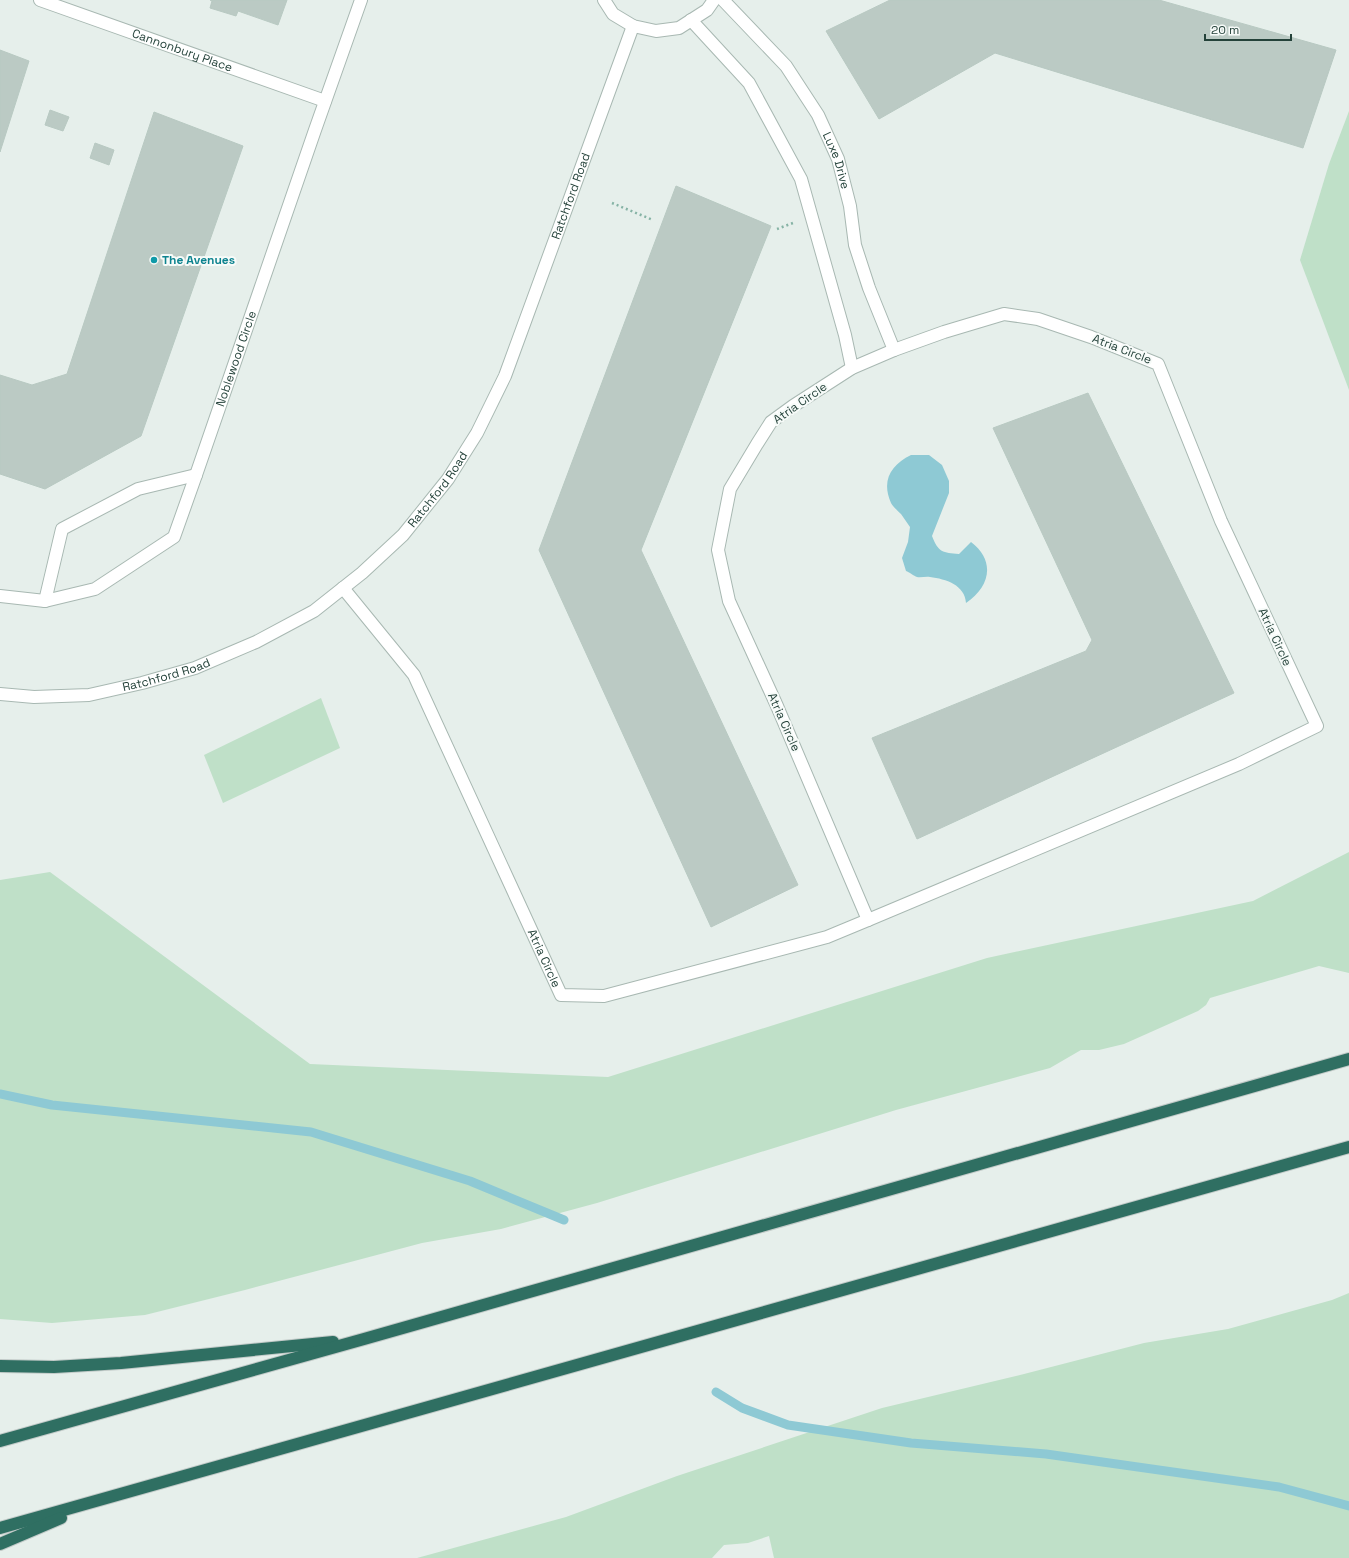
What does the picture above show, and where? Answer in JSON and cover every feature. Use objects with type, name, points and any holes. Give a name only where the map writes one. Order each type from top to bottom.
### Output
[{"type":"highway","points":[[0,1441],[1349,1059]]},
{"type":"highway","points":[[0,1528],[1349,1147]]},
{"type":"highway","points":[[0,1366],[54,1367],[121,1363],[364,1339]]},
{"type":"highway","points":[[0,1544],[107,1499]]},
{"type":"street","name":"Cannonbury Place","points":[[40,0],[325,101]]},
{"type":"street","name":"Noblewood Circle","points":[[0,596],[45,601],[95,589],[174,536],[361,0]]},
{"type":"street","points":[[604,0],[613,14],[633,26],[656,31],[679,28],[707,10],[714,0]]},
{"type":"street","name":"Luxe Drive","points":[[723,0],[786,66],[818,115],[838,159],[850,206],[855,245],[869,288],[894,350]]},
{"type":"street","points":[[691,20],[749,83],[801,179],[845,335],[852,368]]},
{"type":"street","name":"Ratchford Road","points":[[0,694],[34,697],[89,695],[142,683],[195,668],[256,642],[314,611],[362,574],[403,535],[448,478],[477,433],[505,376],[633,26]]},
{"type":"street","name":"Atria Circle","points":[[343,588],[414,676],[561,995],[604,996],[826,937],[868,920],[1239,764],[1317,726],[1221,521],[1158,364],[1090,337],[1038,319],[1004,314],[975,322],[894,350],[852,368],[793,406],[771,422],[730,489],[718,550],[728,601],[777,706],[868,920]]},
{"type":"street","points":[[45,601],[62,529],[138,488],[196,475]]},
{"type":"path","points":[[612,203],[653,220]]},
{"type":"path","points":[[777,228],[793,223]]},
{"type":"green space","points":[[1349,111],[1349,390],[1300,260],[1329,164]]},
{"type":"green space","points":[[321,698],[340,748],[223,803],[204,755]]},
{"type":"green space","points":[[1349,852],[1349,973],[1319,966],[1210,998],[1206,1005],[1198,1011],[1124,1044],[1099,1050],[1081,1050],[1050,1068],[896,1110],[597,1203],[501,1229],[422,1243],[145,1315],[52,1323],[0,1319],[0,880],[50,872],[310,1064],[608,1077],[987,958],[1253,901]]},
{"type":"green space","points":[[1349,1293],[1349,1558],[774,1558],[769,1536],[748,1543],[724,1545],[712,1558],[417,1558],[566,1517],[677,1476],[882,1408],[1144,1343],[1228,1329],[1332,1300]]},
{"type":"water","points":[[911,455],[929,455],[942,465],[949,481],[949,493],[932,536],[936,545],[942,551],[959,554],[971,542],[979,549],[987,565],[985,582],[974,597],[966,603],[962,592],[954,584],[936,578],[917,577],[906,571],[902,558],[908,542],[910,527],[891,503],[887,487],[890,474],[893,469],[898,463]]},
{"type":"building","points":[[210,0],[287,0],[278,25],[238,11],[236,16],[210,8],[212,1]]},
{"type":"building","points":[[890,0],[1159,0],[1336,50],[1303,148],[995,53],[879,119],[826,31]]},
{"type":"building","points":[[0,50],[29,61],[0,152]]},
{"type":"building","points":[[50,110],[69,117],[63,131],[45,125]]},
{"type":"building","name":"The Avenues","points":[[154,112],[243,146],[141,436],[45,489],[0,474],[0,375],[32,385],[67,374]]},
{"type":"building","points":[[95,143],[114,150],[109,165],[90,158]]},
{"type":"building","points":[[676,186],[771,226],[641,550],[798,885],[711,927],[539,550]]},
{"type":"building","points":[[1088,393],[1234,693],[917,839],[872,738],[1086,651],[1092,640],[993,428]]},
{"type":"waterway","points":[[0,1094],[52,1105],[311,1132],[470,1181],[564,1220]]},
{"type":"waterway","points":[[716,1392],[742,1408],[788,1425],[911,1443],[1046,1454],[1279,1487],[1349,1506]]},
{"type":"place","name":"The Avenues","points":[[154,260]]}]
